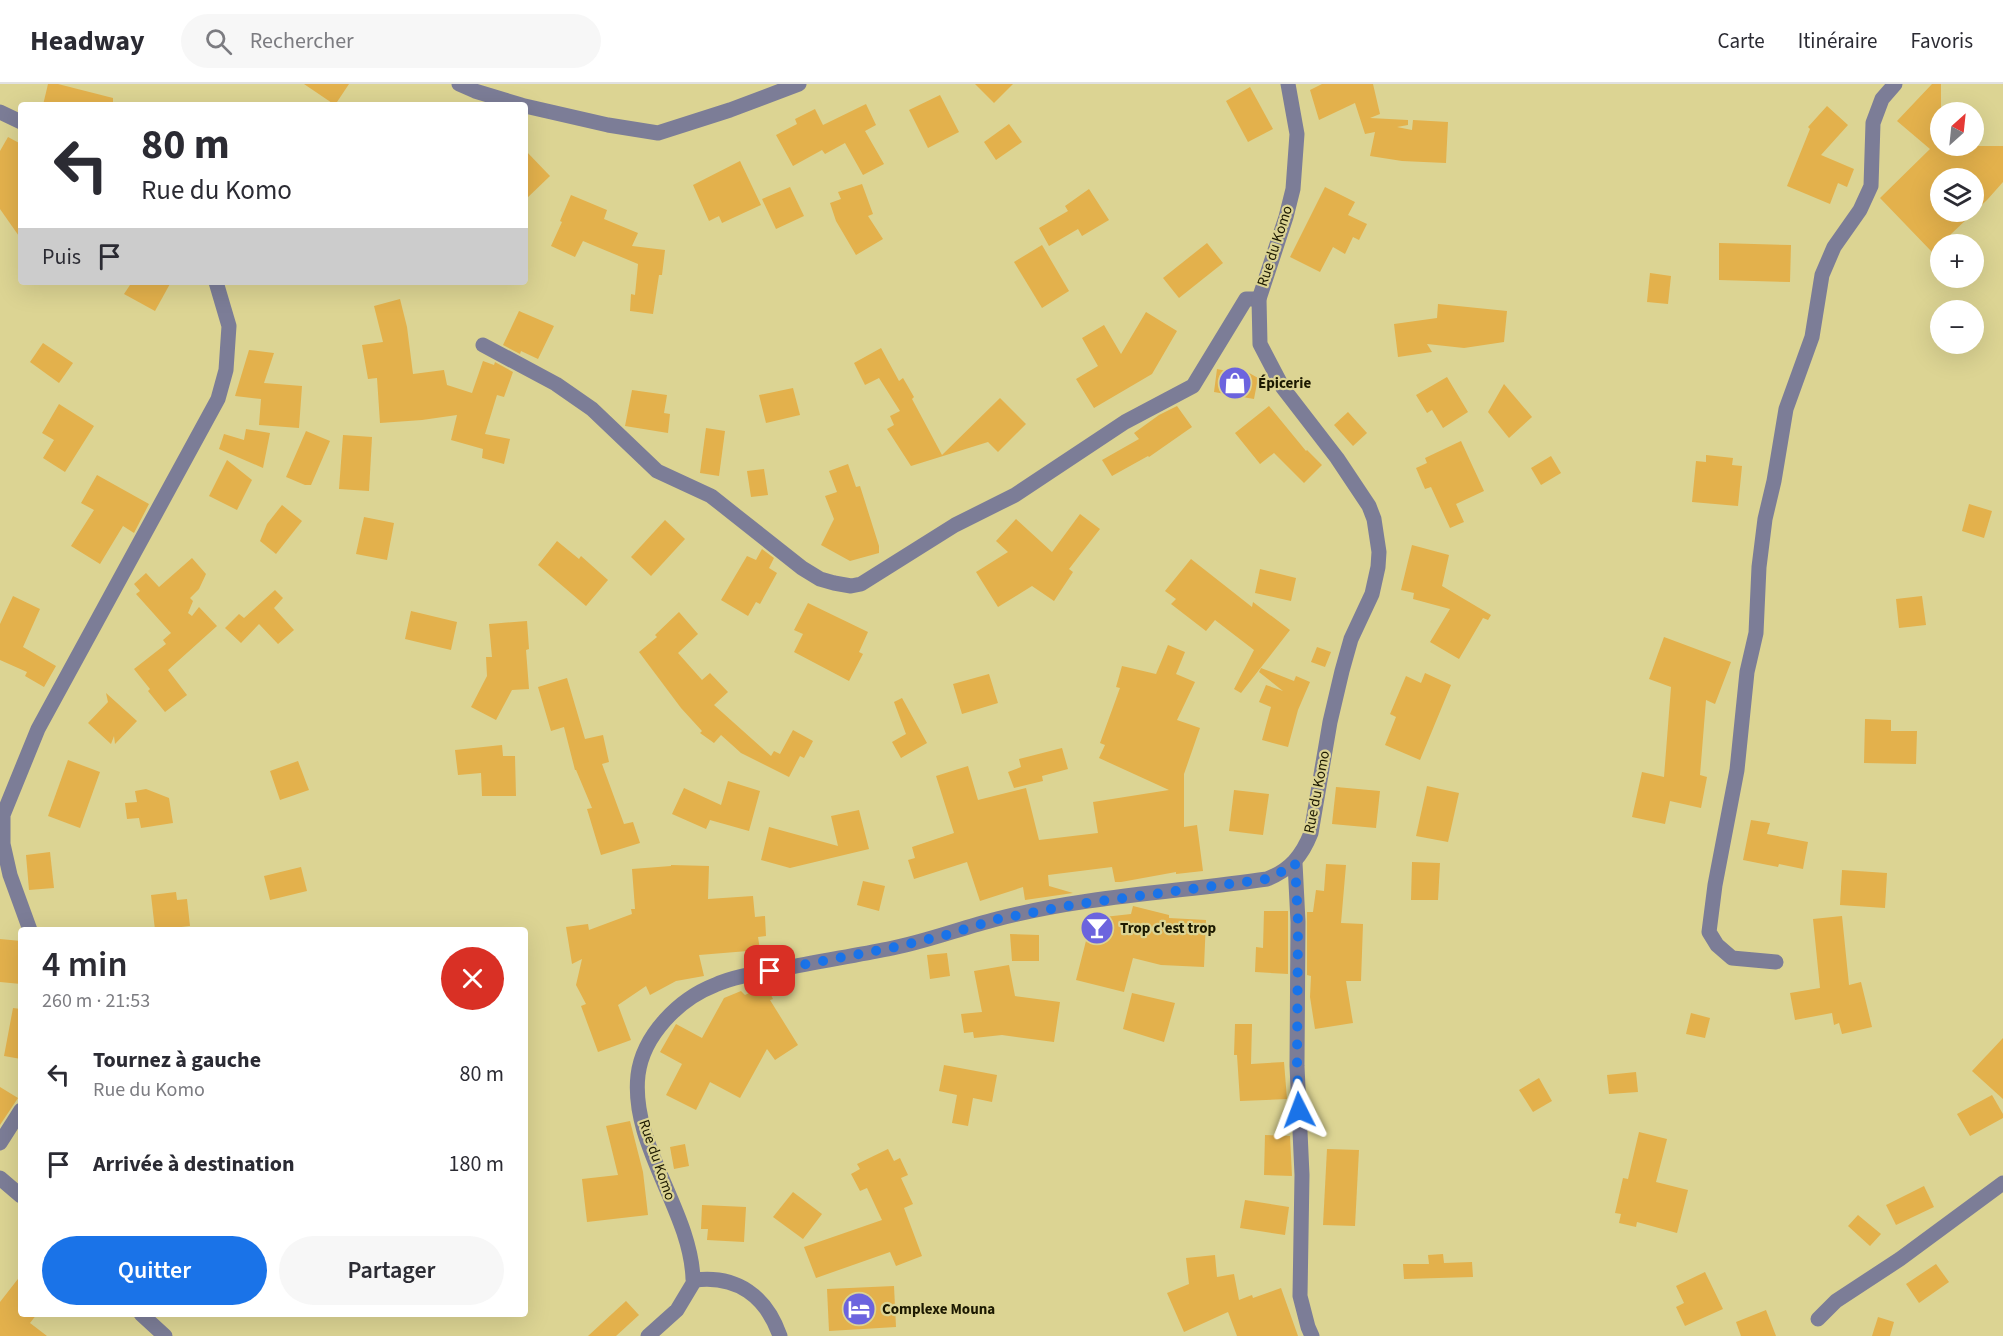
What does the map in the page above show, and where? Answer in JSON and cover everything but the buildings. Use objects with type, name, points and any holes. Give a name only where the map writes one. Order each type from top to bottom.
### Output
[{"type":"street","points":[[459,84],[511,102]]},
{"type":"street","points":[[528,107],[608,125],[658,133],[730,110],[799,84]]},
{"type":"street","name":"Rue du Komo","points":[[694,1280],[692,1261],[684,1237],[649,1145],[639,1108],[638,1089],[638,1074],[652,1039],[666,1019],[688,999],[715,985],[749,975],[891,948],[946,935],[998,919],[1078,904],[1267,879],[1295,863],[1306,845],[1311,833],[1330,722],[1342,671],[1351,639],[1372,594],[1379,552],[1374,519],[1364,496],[1290,398],[1260,344],[1258,299],[1286,217],[1293,189],[1297,134],[1288,84]]},
{"type":"street","points":[[1776,962],[1732,958],[1717,945],[1708,932],[1737,770],[1747,672],[1756,633],[1759,567],[1765,519],[1774,481],[1785,409],[1812,337],[1822,275],[1834,247],[1860,210],[1871,186],[1873,123],[1882,99],[1896,84]]},
{"type":"street","points":[[0,112],[18,121]]},
{"type":"street","points":[[29,927],[10,875],[3,844],[3,815],[38,729],[218,399],[226,370],[229,326],[217,285]]},
{"type":"street","points":[[483,345],[556,384],[592,409],[657,471],[711,496],[802,568],[820,579],[851,586],[861,584],[956,525],[1015,495],[1125,422],[1193,386],[1246,299],[1258,299]]},
{"type":"street","points":[[1295,863],[1298,922],[1297,1066],[1302,1175],[1300,1296],[1312,1336]]},
{"type":"street","points":[[0,1143],[18,1115]]},
{"type":"street","points":[[0,1178],[18,1193]]},
{"type":"street","points":[[1818,1319],[1836,1301],[1900,1259],[2003,1183]]},
{"type":"street","points":[[648,1336],[677,1310],[694,1280],[707,1279],[744,1287],[769,1313],[780,1336]]},
{"type":"street","points":[[144,1317],[165,1336]]},
{"type":"place","name":"Épicerie","points":[[1235,383]]},
{"type":"place","name":"Trop c'est trop","points":[[1097,928]]},
{"type":"place","name":"Complexe Mouna","points":[[859,1309]]},
{"type":"route","points":[[770,971],[891,948],[946,935],[998,919],[1078,904],[1267,879],[1295,863],[1298,922],[1299,1110]]}]
